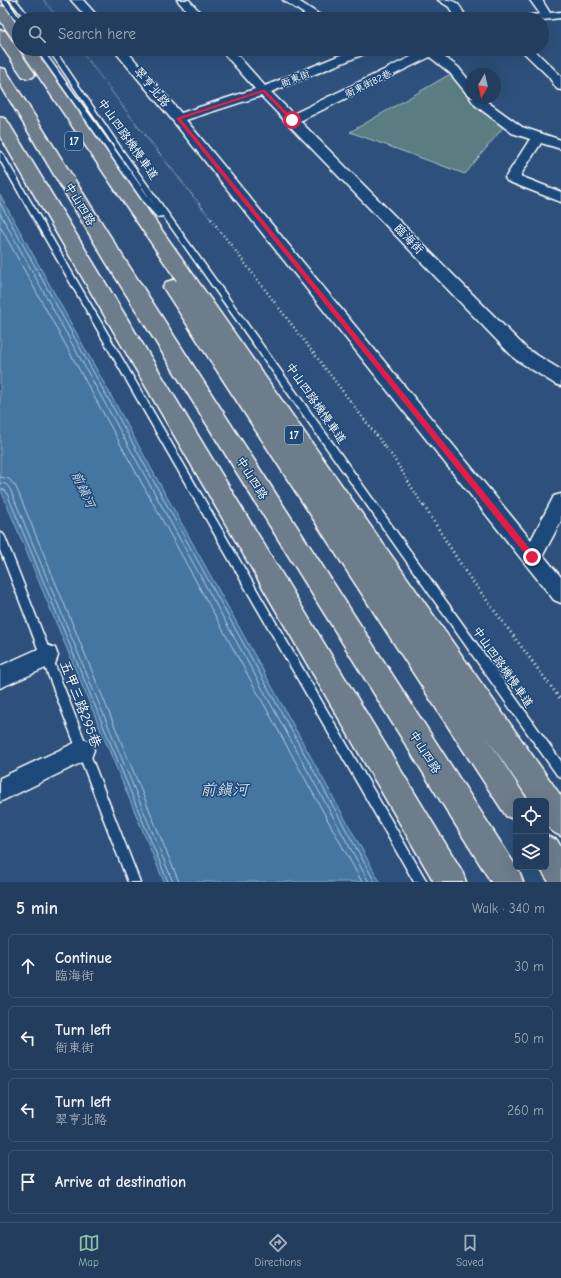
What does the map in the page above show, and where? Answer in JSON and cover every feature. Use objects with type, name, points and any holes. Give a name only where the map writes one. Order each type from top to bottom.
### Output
[{"type":"main road","points":[[0,10],[12,28]]},
{"type":"main road","name":"17","points":[[0,34],[12,51]]},
{"type":"main road","name":"17","points":[[15,56],[148,249],[513,801]]},
{"type":"main road","name":"17","points":[[32,56],[561,821]]},
{"type":"main road","name":"中山四路","points":[[0,72],[113,258],[508,882]]},
{"type":"main road","points":[[0,122],[450,882]]},
{"type":"main road","points":[[549,856],[561,874]]},
{"type":"street","points":[[77,0],[88,12]]},
{"type":"street","points":[[183,0],[194,12]]},
{"type":"street","points":[[289,0],[309,12]]},
{"type":"street","points":[[444,0],[454,5],[458,12]]},
{"type":"street","points":[[536,0],[541,12]]},
{"type":"street","points":[[549,19],[561,15]]},
{"type":"street","points":[[549,20],[561,18]]},
{"type":"street","name":"翠亨北路","points":[[125,56],[178,118],[561,593]]},
{"type":"street","name":"臨海街","points":[[232,56],[263,91],[521,354],[561,379]]},
{"type":"street","name":"衙東街","points":[[178,118],[263,91],[348,56]]},
{"type":"street","name":"衙東街82巷","points":[[292,120],[419,56]]},
{"type":"street","points":[[436,56],[454,70],[465,84]]},
{"type":"street","points":[[534,56],[554,74],[561,86]]},
{"type":"street","points":[[483,104],[517,130],[538,138],[561,144]]},
{"type":"street","points":[[538,138],[512,178],[561,197]]},
{"type":"street","points":[[532,557],[561,502]]},
{"type":"street","points":[[0,677],[47,656]]},
{"type":"street","points":[[0,790],[83,750]]},
{"type":"lane","points":[[4,0],[13,12]]},
{"type":"lane","points":[[13,0],[22,12]]},
{"type":"lane","points":[[44,56],[149,203],[184,241]]},
{"type":"lane","name":"中山四路機慢車道","points":[[56,56],[184,241],[561,771]]},
{"type":"lane","points":[[0,146],[1,157],[421,882]]},
{"type":"lane","name":"五甲三路295巷","points":[[0,537],[134,882]]},
{"type":"path","points":[[44,0],[53,12]]},
{"type":"path","points":[[85,56],[393,456],[465,572],[561,700]]},
{"type":"green space","points":[[452,73],[465,92],[465,104],[475,104],[505,125],[465,174],[350,132]]},
{"type":"water","name":"前鎮河","points":[[0,195],[380,882],[164,882],[0,488]]},
{"type":"route","points":[[292,120],[263,91],[178,118],[532,557]]}]
